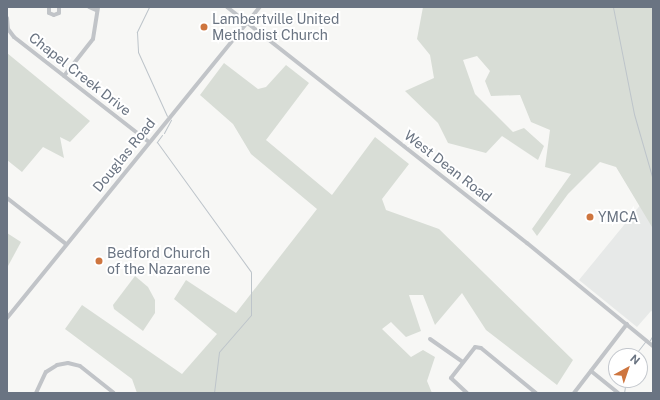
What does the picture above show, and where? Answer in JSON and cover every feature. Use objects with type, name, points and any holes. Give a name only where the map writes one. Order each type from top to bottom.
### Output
[{"type":"street","points":[[49,7],[49,13],[54,15],[59,13],[59,7]]},
{"type":"street","points":[[64,76],[93,39],[97,8],[89,7]]},
{"type":"street","name":"West Dean Road","points":[[227,7],[653,346]]},
{"type":"street","name":"Douglas Road","points":[[7,318],[260,7]]},
{"type":"street","name":"Chapel Creek Drive","points":[[7,18],[8,29],[13,36],[149,142]]},
{"type":"street","points":[[7,198],[66,244]]},
{"type":"street","points":[[574,393],[627,324]]},
{"type":"street","points":[[430,339],[462,361]]},
{"type":"street","points":[[467,393],[451,378],[472,349],[478,347],[536,393]]},
{"type":"street","points":[[36,393],[44,374],[53,367],[66,363],[80,366],[114,393]]},
{"type":"street","points":[[591,371],[618,393]]},
{"type":"shaded area","points":[[423,7],[653,7],[652,227],[616,167],[600,162],[568,194],[537,236],[532,229],[571,174],[545,167],[550,130],[531,122],[520,95],[491,96],[485,81],[490,71],[477,56],[463,60],[475,94],[513,132],[524,128],[544,146],[538,160],[502,136],[486,153],[448,143],[438,123],[405,91],[434,78],[430,55],[417,39]]},
{"type":"shaded area","points":[[7,53],[90,121],[70,142],[60,137],[64,158],[43,147],[22,172],[7,160]]},
{"type":"shaded area","points":[[224,63],[258,89],[266,87],[286,65],[309,83],[266,140],[332,195],[375,137],[409,164],[382,199],[386,210],[439,229],[573,360],[557,385],[486,330],[462,293],[435,325],[423,295],[409,295],[421,331],[406,337],[391,322],[382,329],[411,357],[423,350],[435,357],[427,381],[432,393],[137,393],[132,379],[65,329],[82,305],[182,374],[217,334],[174,299],[186,280],[236,313],[317,209],[251,154],[233,124],[200,95]]},
{"type":"shaded area","points":[[653,78],[653,312],[651,311],[637,327],[579,280],[642,203]]},
{"type":"shaded area","points":[[7,233],[21,242],[8,266],[7,266]]},
{"type":"shaded area","points":[[135,276],[148,287],[155,300],[155,313],[143,331],[114,309],[113,305]]},
{"type":"waterway","points":[[149,7],[137,32],[138,52],[167,116]]},
{"type":"waterway","points":[[613,7],[634,114],[653,180]]},
{"type":"waterway","points":[[164,133],[171,120]]},
{"type":"waterway","points":[[162,135],[157,142],[251,272],[251,315],[219,352],[214,393]]},
{"type":"waterway","points":[[650,340],[653,335]]},
{"type":"waterway","points":[[640,348],[645,342]]},
{"type":"waterway","points":[[624,393],[625,388]]},
{"type":"place","name":"Lambertville United Methodist Church","points":[[204,27]]},
{"type":"place","name":"YMCA","points":[[590,217]]},
{"type":"place","name":"Bedford Church of the Nazarene","points":[[99,261]]}]
